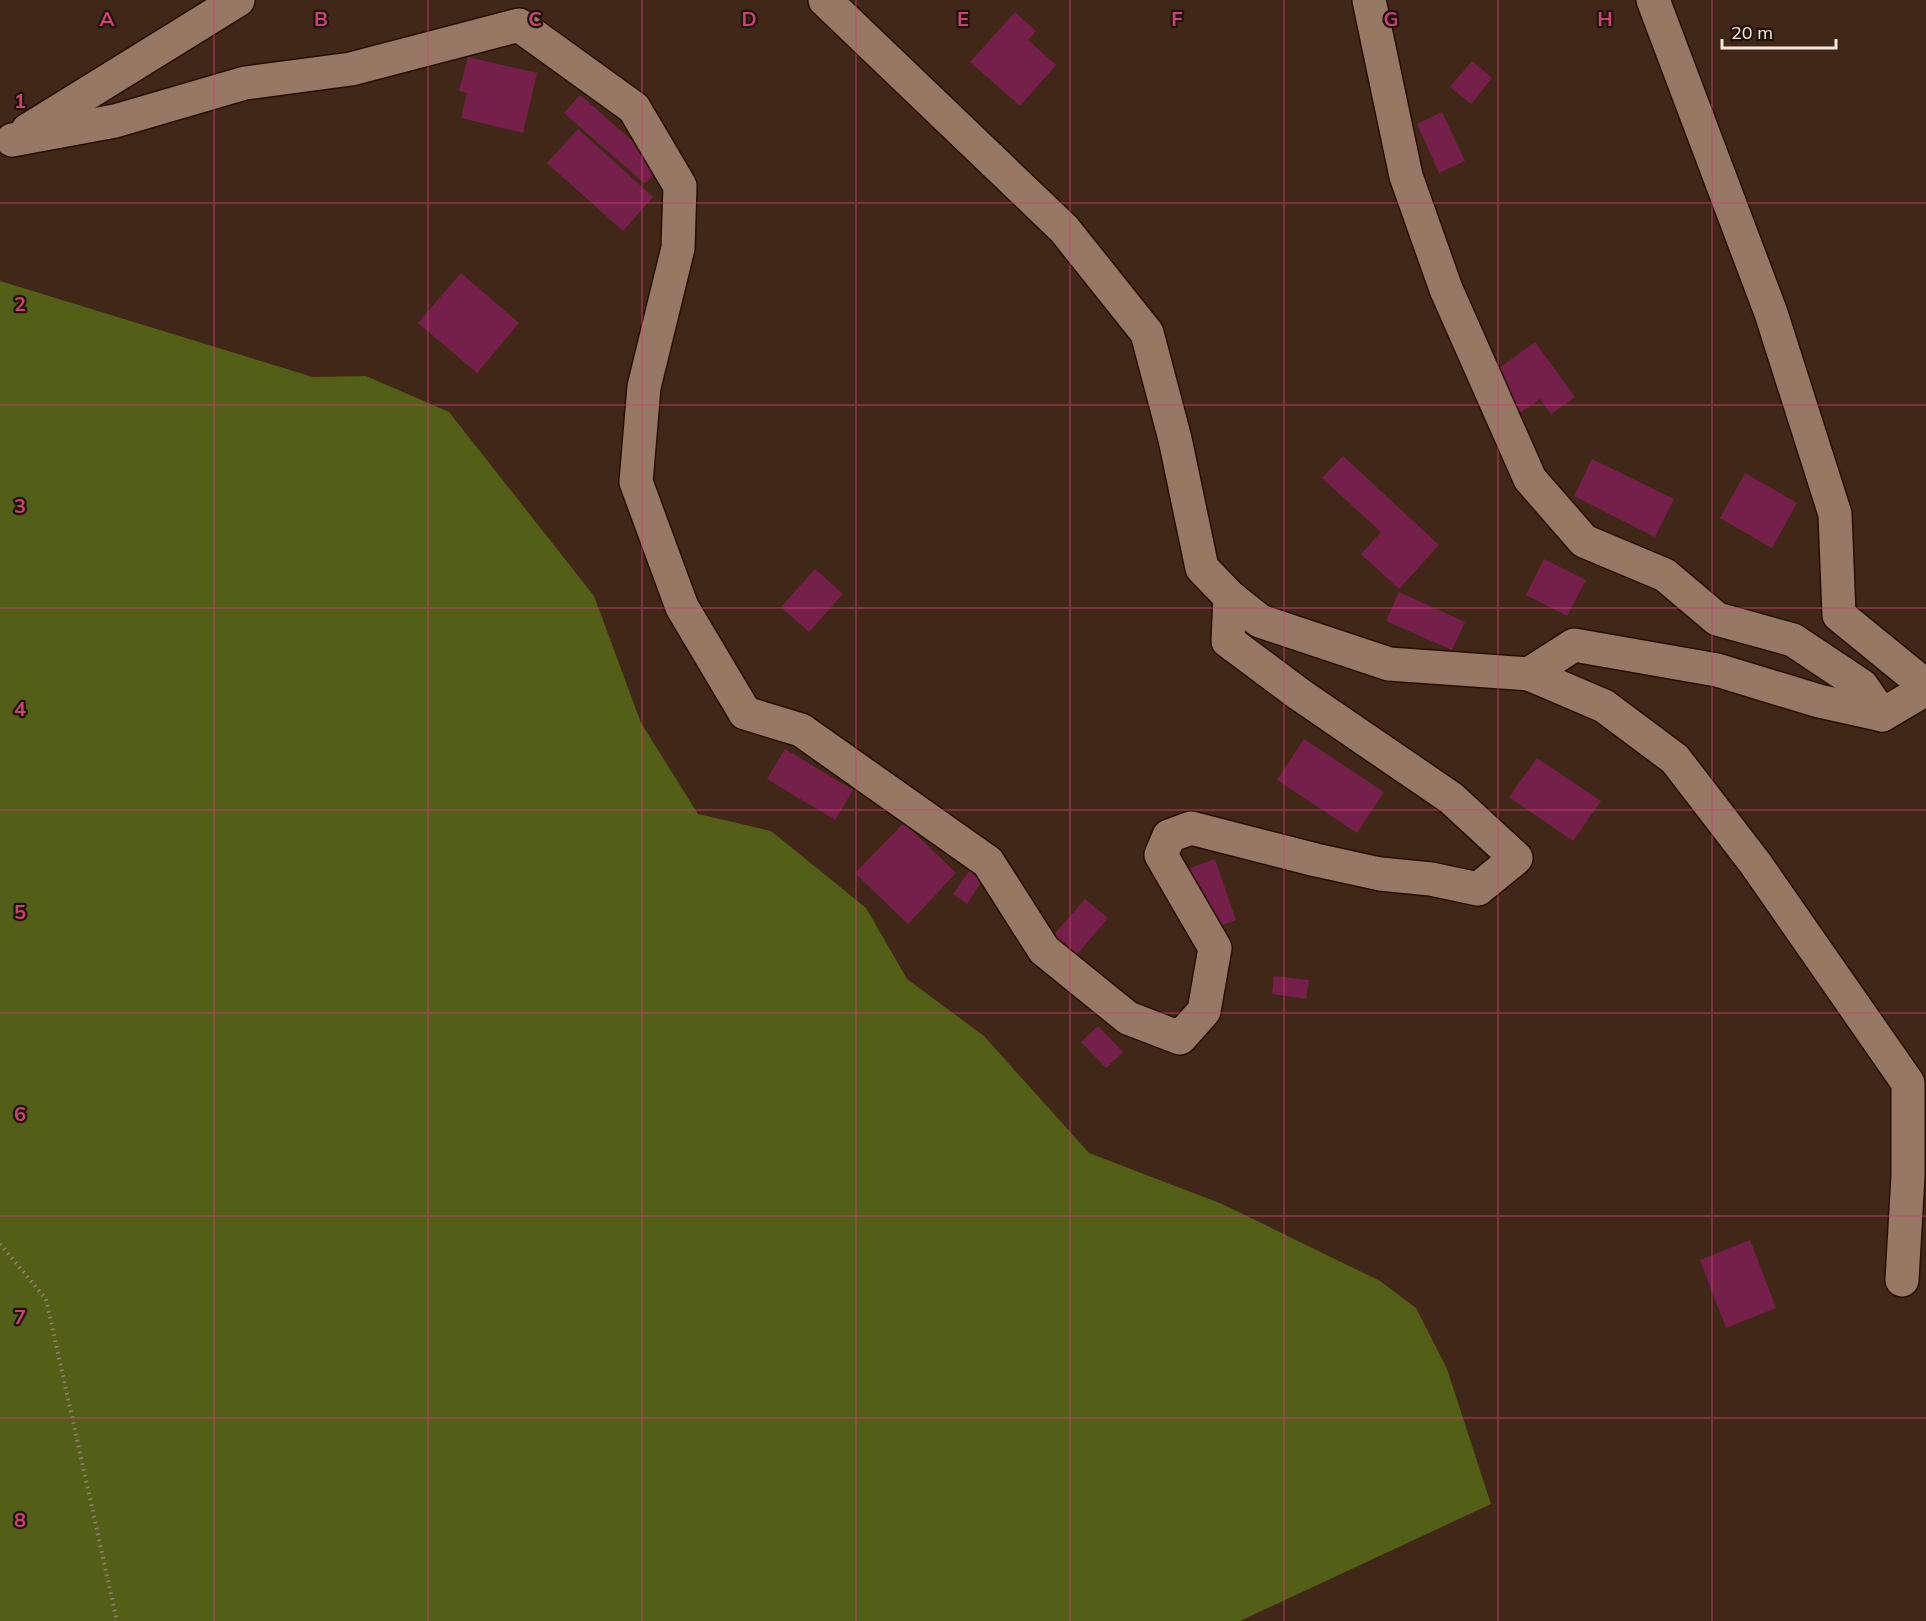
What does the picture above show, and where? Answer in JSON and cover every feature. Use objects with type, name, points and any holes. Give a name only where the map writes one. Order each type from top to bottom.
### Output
[{"type":"street","points":[[6,142],[238,0]]},
{"type":"street","points":[[825,0],[1064,229],[1147,333],[1175,439],[1202,568],[1230,597],[1260,621],[1389,664],[1529,674],[1604,706],[1675,759],[1755,863],[1908,1083],[1908,1176],[1902,1280]]},
{"type":"street","points":[[1369,0],[1406,177],[1446,289],[1530,479],[1584,541],[1665,575],[1718,619],[1793,640],[1862,686],[1882,715]]},
{"type":"street","points":[[1529,674],[1574,645],[1717,670],[1819,702],[1882,715],[1926,687],[1839,615],[1835,514],[1771,312],[1653,0]]},
{"type":"street","points":[[6,142],[115,121],[245,83],[351,69],[519,25],[634,108],[680,186],[678,248],[644,387],[636,482],[682,607],[745,713],[801,730],[988,862],[1044,950],[1128,1018],[1180,1038],[1204,1011],[1215,948],[1161,855],[1169,836],[1191,828],[1316,861],[1380,874],[1431,879],[1478,889],[1516,858],[1451,798],[1299,694],[1228,641],[1230,597]]},
{"type":"path","points":[[0,1244],[46,1299],[117,1621]]},
{"type":"green space","points":[[0,281],[313,377],[366,376],[449,412],[594,596],[641,723],[698,814],[771,831],[866,908],[907,979],[984,1036],[1089,1153],[1222,1204],[1380,1281],[1416,1308],[1447,1369],[1491,1504],[1240,1621],[0,1621]]},
{"type":"building","points":[[1015,12],[1036,31],[1028,40],[1056,65],[1020,106],[970,62]]},
{"type":"building","points":[[468,57],[537,73],[523,133],[461,118],[467,93],[459,91]]},
{"type":"building","points":[[1472,61],[1492,78],[1471,104],[1450,87]]},
{"type":"building","points":[[580,95],[661,166],[645,184],[564,113]]},
{"type":"building","points":[[1442,112],[1465,161],[1439,173],[1417,124]]},
{"type":"building","points":[[578,129],[653,197],[623,231],[547,163]]},
{"type":"building","points":[[461,273],[519,323],[477,373],[418,323]]},
{"type":"building","points":[[1535,342],[1575,397],[1551,414],[1540,399],[1519,414],[1491,374]]},
{"type":"building","points":[[1343,456],[1439,545],[1399,589],[1361,554],[1381,532],[1322,478]]},
{"type":"building","points":[[1592,459],[1674,499],[1655,537],[1574,496]]},
{"type":"building","points":[[1745,473],[1797,503],[1772,548],[1720,518]]},
{"type":"building","points":[[1544,559],[1586,580],[1567,616],[1526,595]]},
{"type":"building","points":[[815,569],[843,594],[809,632],[781,607]]},
{"type":"building","points":[[1399,592],[1465,622],[1452,650],[1386,621]]},
{"type":"building","points":[[1304,739],[1384,792],[1357,833],[1277,780]]},
{"type":"building","points":[[785,749],[853,790],[835,820],[767,779]]},
{"type":"building","points":[[1537,758],[1601,801],[1573,841],[1509,797]]},
{"type":"building","points":[[904,823],[956,873],[908,924],[855,873]]},
{"type":"building","points":[[1215,859],[1236,920],[1209,930],[1187,869]]},
{"type":"building","points":[[970,870],[983,879],[967,904],[953,894]]},
{"type":"building","points":[[1085,899],[1108,918],[1074,958],[1051,938]]},
{"type":"building","points":[[1274,976],[1309,980],[1306,999],[1272,994]]},
{"type":"building","points":[[1098,1026],[1123,1052],[1106,1068],[1081,1042]]},
{"type":"building","points":[[1750,1240],[1776,1308],[1726,1328],[1700,1260]]}]
